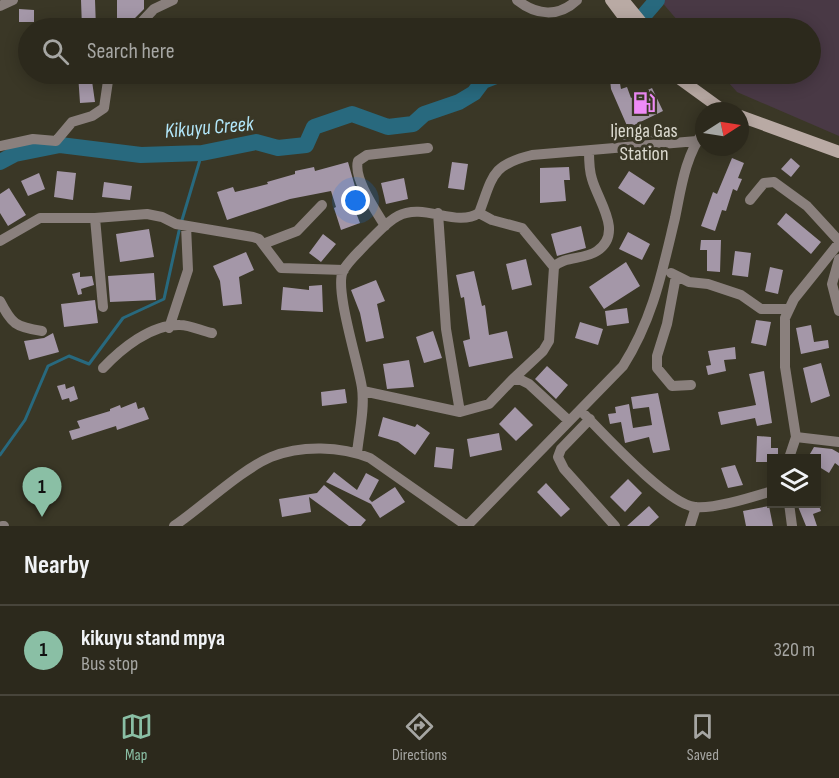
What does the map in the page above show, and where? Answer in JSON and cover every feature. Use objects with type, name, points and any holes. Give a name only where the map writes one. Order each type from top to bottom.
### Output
[{"type":"street","points":[[0,6],[13,0]]},
{"type":"street","points":[[145,18],[154,9],[173,0]]},
{"type":"street","points":[[517,0],[527,8],[543,14],[562,9],[577,0]]},
{"type":"street","points":[[618,2],[627,18]]},
{"type":"street","points":[[618,2],[635,18]]},
{"type":"street","points":[[0,146],[33,140],[57,141],[72,122],[100,112],[106,104],[108,84]]},
{"type":"street","points":[[685,84],[709,102]]},
{"type":"street","points":[[688,84],[692,90]]},
{"type":"street","points":[[749,119],[839,152]]},
{"type":"street","points":[[478,213],[492,179],[503,164],[532,155],[589,151],[648,143],[695,141]]},
{"type":"street","points":[[174,526],[272,457],[311,450],[357,453],[398,475],[467,526],[623,366],[641,337],[663,267],[687,163],[695,145]]},
{"type":"street","points":[[385,226],[366,195],[356,167],[358,161],[367,155],[428,148]]},
{"type":"street","points":[[363,391],[460,412],[489,404],[543,351],[549,341],[554,267],[559,262],[595,253],[604,246],[609,236],[609,222],[592,180],[589,151]]},
{"type":"street","points":[[750,200],[764,183],[774,182],[807,206],[839,242],[804,286],[789,309],[784,325],[785,367],[796,437],[791,454]]},
{"type":"street","points":[[263,244],[297,231],[321,205]]},
{"type":"street","points":[[357,453],[363,391],[341,282],[344,270],[385,226],[405,213],[438,213],[464,218],[478,213],[492,220],[522,228],[554,267]]},
{"type":"street","points":[[438,213],[446,328],[460,412]]},
{"type":"street","points":[[0,241],[40,218],[95,218],[147,214],[186,226],[244,234],[259,239],[281,268],[344,270]]},
{"type":"street","points":[[95,218],[103,307]]},
{"type":"street","points":[[169,328],[188,270],[186,226]]},
{"type":"street","points":[[839,259],[832,284],[839,311]]},
{"type":"street","points":[[663,267],[689,282],[708,284],[741,295],[761,309],[789,309]]},
{"type":"street","points":[[676,276],[667,324],[657,356],[657,368],[672,386],[691,385]]},
{"type":"street","points":[[0,300],[11,321],[17,326],[42,331]]},
{"type":"street","points":[[103,368],[127,345],[169,328],[180,325],[212,333]]},
{"type":"street","points":[[512,381],[521,380],[529,384],[569,422]]},
{"type":"street","points":[[580,410],[669,494],[684,505],[696,507],[767,492]]},
{"type":"street","points":[[590,419],[561,449],[558,457],[564,469],[615,526]]},
{"type":"street","points":[[796,437],[839,442]]},
{"type":"street","points":[[690,526],[696,507]]},
{"type":"street","points":[[790,508],[792,526]]},
{"type":"shaded area","points":[[660,0],[839,0],[839,136],[737,92],[730,84],[821,84],[821,18],[675,18]]},
{"type":"building","points":[[81,0],[95,0],[96,18],[82,18]]},
{"type":"building","points":[[117,0],[144,0],[144,9],[135,18],[117,18]]},
{"type":"building","points":[[19,9],[34,10],[34,18],[19,18]]},
{"type":"building","points":[[79,84],[92,84],[95,102],[80,103]]},
{"type":"building","points":[[610,84],[620,84],[621,89],[627,87],[631,98],[652,88],[663,111],[628,128]]},
{"type":"building","points":[[658,127],[659,137],[623,140],[622,129]]},
{"type":"building","points":[[732,158],[744,163],[738,178],[742,179],[737,191],[733,189],[726,211],[722,210],[715,231],[701,226],[713,192],[717,194]]},
{"type":"building","points":[[791,158],[800,166],[791,177],[781,169]]},
{"type":"building","points":[[348,162],[356,190],[348,192],[360,223],[341,230],[331,191],[290,199],[227,220],[217,192],[233,187],[235,192],[268,184],[267,182],[295,174],[295,171],[314,167],[315,171]]},
{"type":"building","points":[[452,162],[468,164],[464,190],[448,188]]},
{"type":"building","points":[[569,167],[570,180],[564,180],[566,201],[540,203],[540,168]]},
{"type":"building","points":[[57,171],[76,173],[73,200],[54,197]]},
{"type":"building","points":[[629,171],[655,188],[644,205],[618,188]]},
{"type":"building","points":[[39,173],[45,189],[28,196],[21,181]]},
{"type":"building","points":[[404,178],[408,199],[386,204],[381,183]]},
{"type":"building","points":[[104,182],[132,186],[130,200],[102,197]]},
{"type":"building","points":[[9,188],[26,215],[8,226],[0,213],[0,194]]},
{"type":"building","points":[[786,213],[821,242],[811,254],[777,224]]},
{"type":"building","points":[[581,226],[586,248],[557,256],[551,234]]},
{"type":"building","points":[[149,229],[154,257],[120,262],[116,234]]},
{"type":"building","points":[[628,232],[650,244],[642,260],[619,249]]},
{"type":"building","points":[[323,234],[336,244],[321,262],[309,253]]},
{"type":"building","points":[[701,240],[721,240],[720,272],[707,271],[707,250],[700,250]]},
{"type":"building","points":[[735,251],[751,253],[748,277],[732,275]]},
{"type":"building","points":[[246,252],[254,270],[239,277],[242,304],[223,306],[220,281],[213,266]]},
{"type":"building","points":[[526,259],[532,285],[512,290],[506,264]]},
{"type":"building","points":[[626,262],[640,286],[604,309],[589,287]]},
{"type":"building","points":[[770,267],[783,270],[778,294],[765,291]]},
{"type":"building","points":[[474,271],[482,306],[485,305],[489,335],[507,331],[513,358],[469,367],[463,341],[470,339],[464,297],[461,298],[456,275]]},
{"type":"building","points":[[80,272],[80,277],[92,276],[94,285],[81,289],[82,294],[78,295],[72,274]]},
{"type":"building","points":[[154,273],[156,300],[110,302],[108,276]]},
{"type":"building","points":[[376,280],[385,301],[377,304],[384,338],[366,342],[360,313],[351,290]]},
{"type":"building","points":[[322,285],[323,312],[281,310],[283,287],[309,290],[309,286]]},
{"type":"building","points":[[95,300],[98,323],[64,327],[61,304]]},
{"type":"building","points":[[627,308],[629,323],[607,326],[605,311]]},
{"type":"building","points":[[756,320],[771,322],[766,346],[751,343]]},
{"type":"building","points":[[580,322],[603,329],[598,345],[575,338]]},
{"type":"building","points":[[811,325],[814,342],[828,340],[829,348],[801,354],[796,328]]},
{"type":"building","points":[[433,331],[442,358],[424,363],[416,337]]},
{"type":"building","points":[[53,333],[59,352],[29,360],[24,341],[44,338]]},
{"type":"building","points":[[735,347],[736,359],[724,360],[726,371],[708,375],[706,366],[711,365],[708,351]]},
{"type":"building","points":[[409,360],[414,387],[387,389],[383,364]]},
{"type":"building","points":[[821,363],[830,396],[811,403],[803,368]]},
{"type":"building","points":[[547,366],[568,385],[556,399],[535,379]]},
{"type":"building","points":[[764,371],[772,423],[757,426],[755,418],[721,425],[718,412],[756,405],[749,374]]},
{"type":"building","points":[[65,384],[66,389],[74,386],[78,399],[70,402],[69,398],[62,400],[57,386]]},
{"type":"building","points":[[345,389],[347,403],[322,406],[321,392]]},
{"type":"building","points":[[658,393],[670,450],[653,453],[649,437],[625,443],[621,422],[610,424],[608,414],[616,413],[615,407],[629,404],[633,428],[652,425],[649,407],[633,409],[631,397]]},
{"type":"building","points":[[136,402],[138,409],[144,407],[149,419],[117,430],[116,426],[72,440],[69,431],[80,428],[77,421],[110,411],[120,405],[121,408]]},
{"type":"building","points":[[515,407],[533,425],[516,441],[499,424]]},
{"type":"building","points":[[383,417],[415,427],[417,424],[430,433],[415,455],[398,442],[378,436]]},
{"type":"building","points":[[499,433],[502,450],[470,457],[467,439]]},
{"type":"building","points":[[757,436],[771,437],[771,448],[778,448],[778,454],[767,454],[767,462],[756,462]]},
{"type":"building","points":[[436,447],[454,449],[452,469],[434,467]]},
{"type":"building","points":[[814,447],[832,449],[839,453],[839,466],[835,463],[829,473],[821,468],[821,454],[810,454]]},
{"type":"building","points":[[735,465],[743,485],[728,488],[721,468]]},
{"type":"building","points":[[334,472],[357,490],[366,473],[379,480],[369,499],[372,502],[395,487],[405,502],[380,518],[371,504],[326,482]]},
{"type":"building","points":[[628,479],[642,493],[625,512],[610,497]]},
{"type":"building","points":[[546,483],[570,509],[561,517],[537,492]]},
{"type":"building","points":[[324,485],[366,520],[361,526],[349,526],[309,497],[311,512],[282,517],[279,499],[317,493]]},
{"type":"building","points":[[649,506],[659,517],[649,526],[627,526]]},
{"type":"building","points":[[767,506],[769,508],[773,526],[746,526],[743,511]]},
{"type":"building","points":[[799,508],[820,508],[821,511],[813,514],[817,526],[806,526]]},
{"type":"waterway","name":"Kikuyu Creek","points":[[642,18],[657,0]]},
{"type":"waterway","name":"Kikuyu Creek","points":[[0,162],[15,154],[60,145],[141,155],[202,153],[256,142],[278,148],[306,145],[314,127],[352,114],[388,127],[413,124],[424,114],[459,102],[474,93],[481,84]]},
{"type":"waterway","points":[[182,220],[202,153]]},
{"type":"waterway","points":[[0,455],[25,420],[48,366],[69,356],[89,364],[123,318],[164,299],[179,231]]},
{"type":"place","name":"Ijenga Gas Station","points":[[644,103]]},
{"type":"place","name":"kikuyu stand mpya","points":[[42,517]]}]
